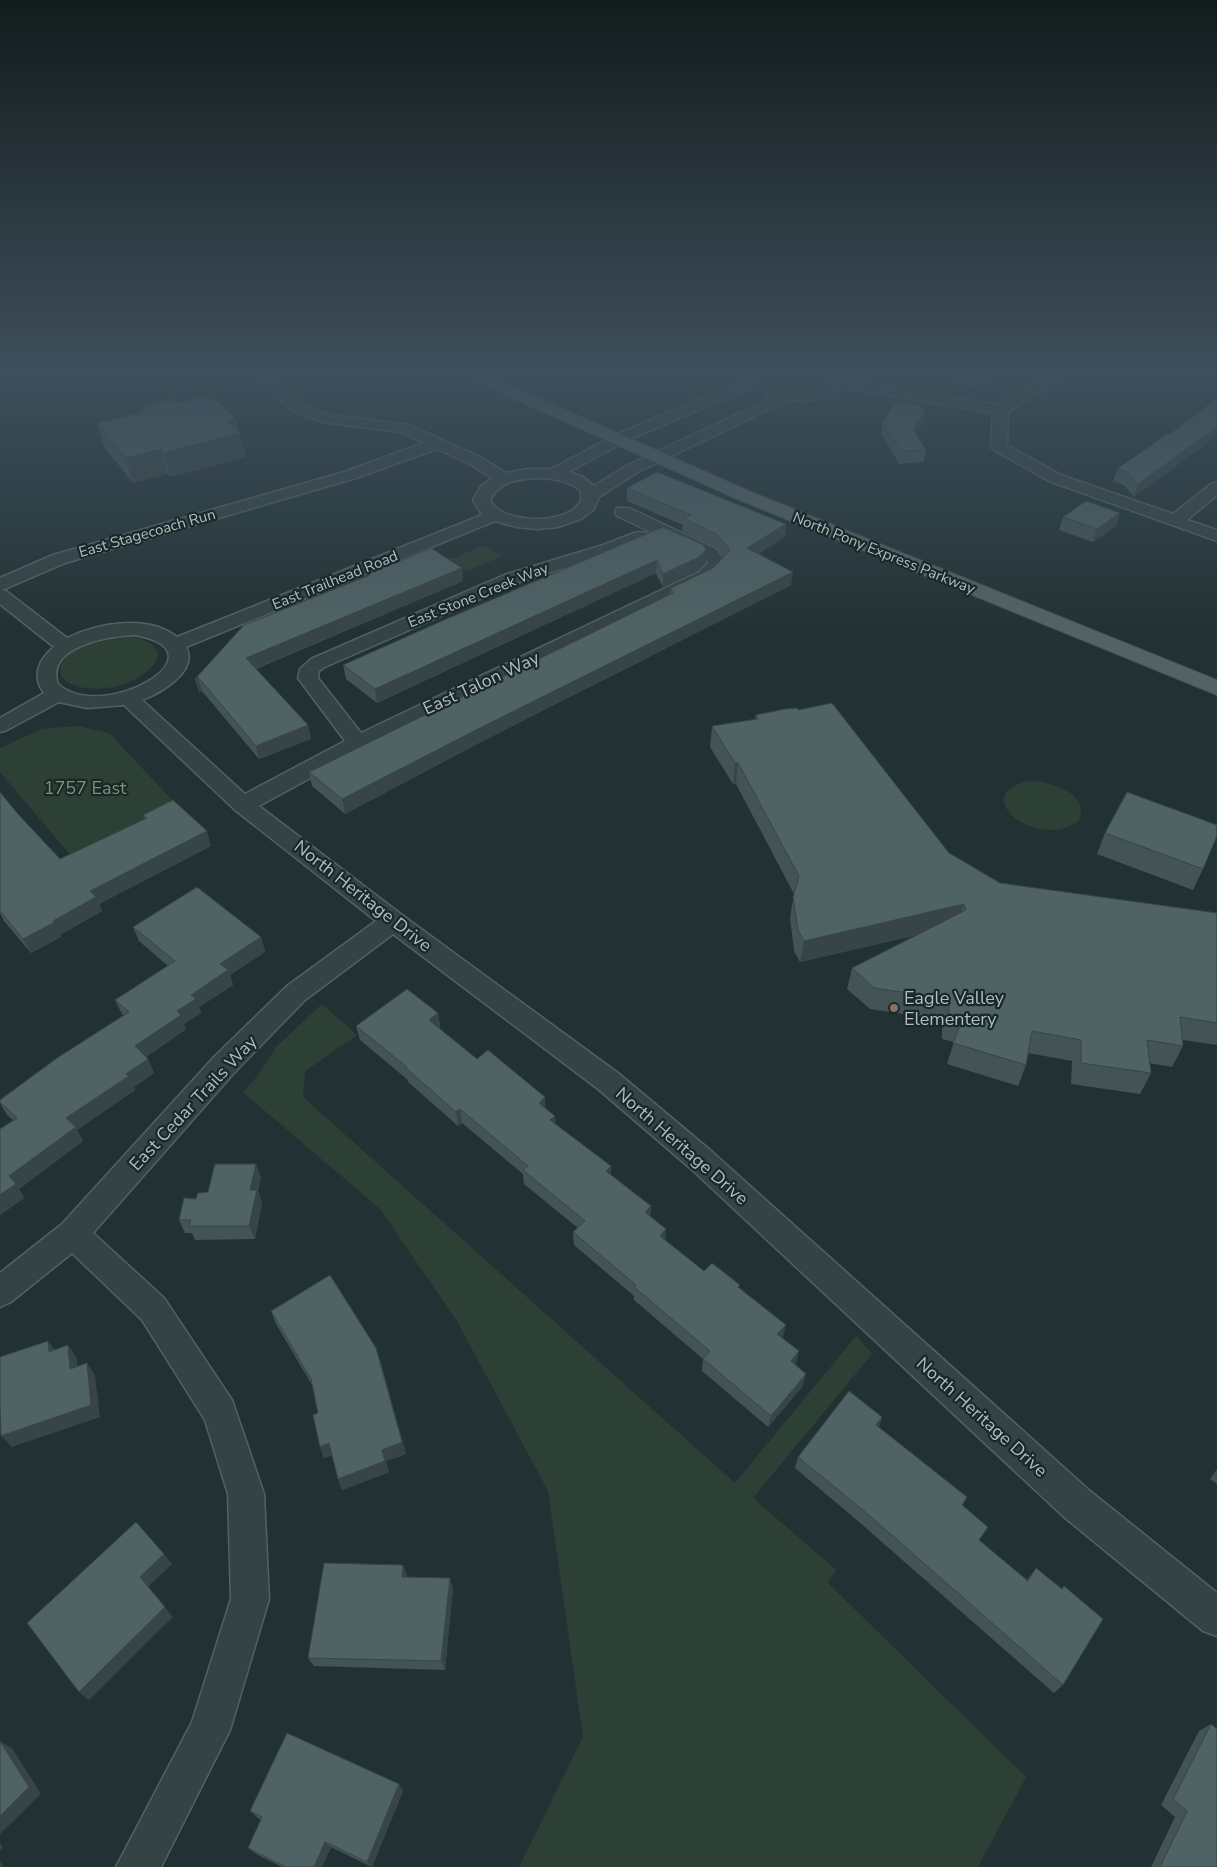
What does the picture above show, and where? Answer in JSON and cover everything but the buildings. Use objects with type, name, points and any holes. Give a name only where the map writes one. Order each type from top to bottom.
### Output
[{"type":"main road","name":"North Pony Express Parkway","points":[[673,459],[743,495],[1217,688]]},
{"type":"main road","name":"North Pony Express Parkway","points":[[678,459],[740,480],[1090,617]]},
{"type":"street","name":"East Stagecoach Run","points":[[0,585],[59,559],[350,475],[394,459]]},
{"type":"street","points":[[472,459],[504,479]]},
{"type":"street","points":[[554,474],[582,459]]},
{"type":"street","points":[[591,495],[632,469],[652,459]]},
{"type":"street","points":[[1021,459],[1055,478],[1217,536]]},
{"type":"street","points":[[528,474],[554,474],[579,482],[587,488],[591,495],[590,503],[585,510],[576,516],[548,524],[518,523],[494,516],[485,509],[482,500],[484,492],[492,485],[504,479],[528,474]]},
{"type":"street","points":[[1176,520],[1217,487]]},
{"type":"street","points":[[623,512],[658,528]]},
{"type":"street","name":"East Trailhead Road","points":[[176,644],[494,516]]},
{"type":"street","points":[[548,524],[580,557]]},
{"type":"street","name":"East Stone Creek Way","points":[[357,743],[308,678],[310,670],[318,663],[513,578],[551,564],[613,549],[658,528]]},
{"type":"street","name":"East Talon Way","points":[[243,805],[357,743],[706,576],[718,563],[710,553],[658,528]]},
{"type":"street","points":[[0,595],[67,647]]},
{"type":"street","points":[[114,630],[150,630],[165,635],[176,644],[181,654],[179,663],[168,678],[145,692],[128,698],[86,702],[72,699],[58,694],[50,686],[46,678],[47,670],[56,655],[67,647],[95,634],[114,630]]},
{"type":"street","points":[[0,726],[58,694]]},
{"type":"street","name":"North Heritage Drive","points":[[128,698],[243,805],[393,921],[615,1087],[700,1159],[1077,1504],[1217,1616]]},
{"type":"street","name":"East Cedar Trails Way","points":[[0,1292],[73,1234],[224,1065],[296,993],[393,921]]},
{"type":"street","points":[[73,1234],[146,1302],[158,1317],[220,1412],[246,1494],[250,1598],[210,1730],[139,1866]]},
{"type":"green space","points":[[485,545],[502,556],[466,571],[448,560]]},
{"type":"green space","points":[[118,636],[142,640],[155,647],[158,656],[152,666],[141,676],[124,684],[106,688],[86,688],[66,681],[61,675],[62,662],[74,649],[92,641]]},
{"type":"green space","name":"1757 East","points":[[78,726],[109,733],[175,803],[74,859],[0,772],[0,748],[42,729]]},
{"type":"green space","points":[[1030,781],[1058,787],[1074,796],[1079,803],[1081,811],[1079,821],[1062,829],[1044,830],[1027,825],[1014,817],[1006,807],[1004,797],[1012,787]]},
{"type":"green space","points":[[322,1004],[357,1035],[305,1071],[303,1097],[735,1483],[856,1336],[872,1354],[753,1498],[836,1570],[828,1583],[1026,1777],[978,1867],[519,1867],[583,1737],[548,1491],[457,1321],[380,1209],[243,1092],[259,1074],[276,1047]]},
{"type":"place","name":"Eagle Valley Elementery","points":[[894,1008]]}]
